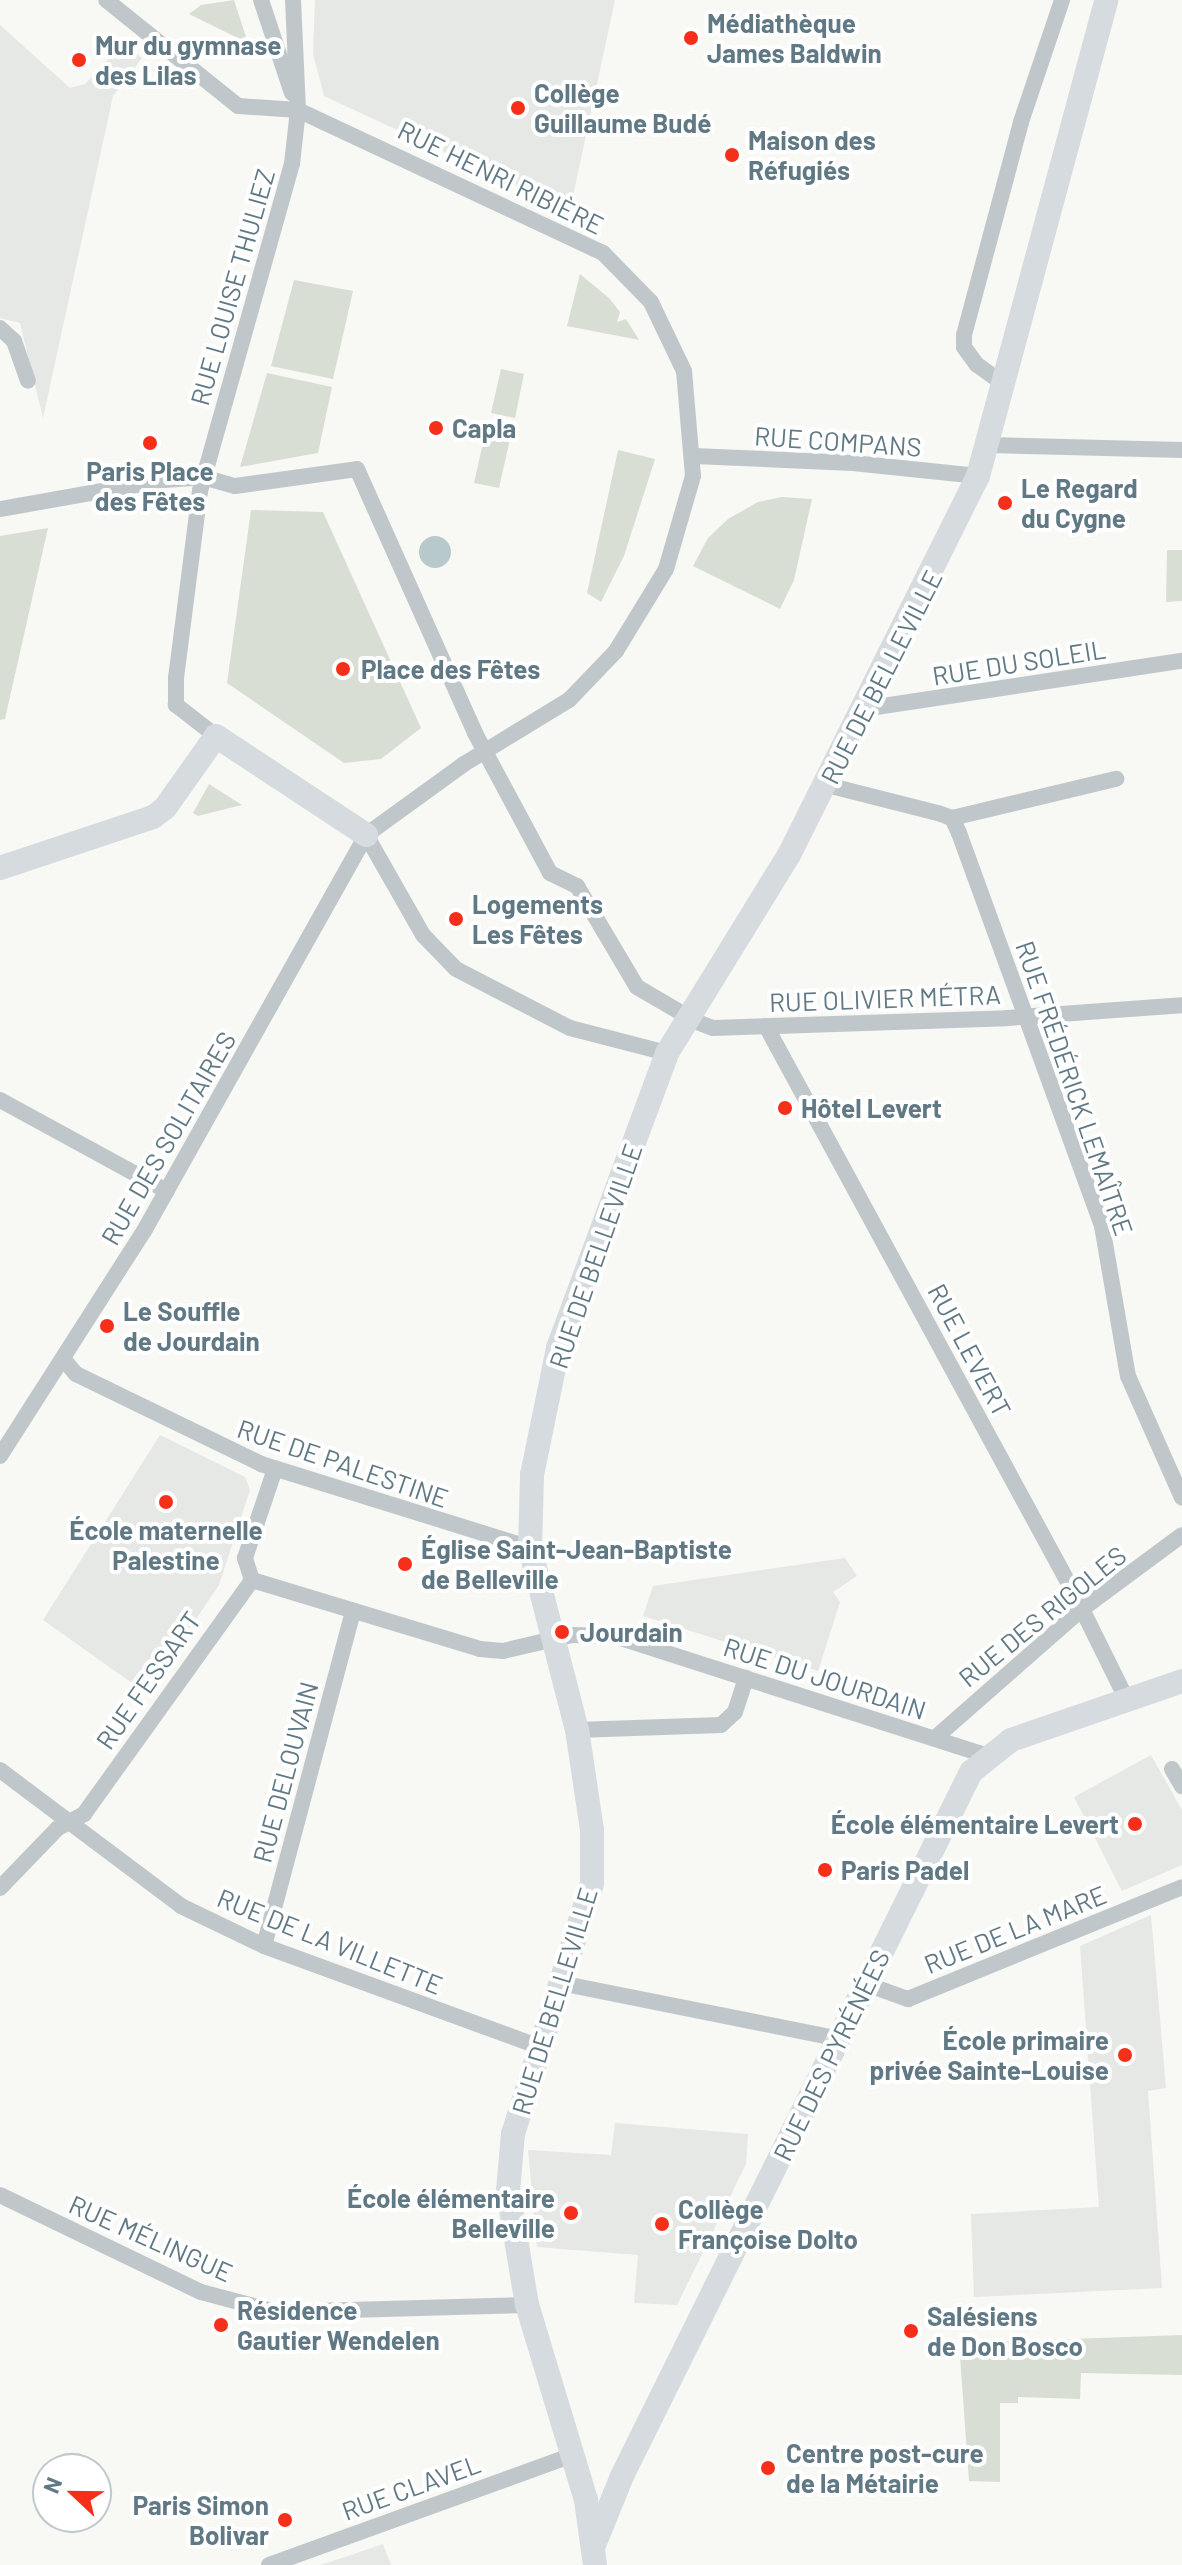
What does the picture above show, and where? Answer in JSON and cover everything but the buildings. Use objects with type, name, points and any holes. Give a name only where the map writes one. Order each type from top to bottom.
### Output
[{"type":"main road","name":"RUE DE BELLEVILLE","points":[[591,2560],[586,2500],[570,2456],[527,2305],[507,2170],[540,2047],[592,1883],[592,1830],[577,1730],[530,1548],[532,1475],[558,1348],[667,1053],[789,855],[827,785],[978,476],[1005,385],[1106,0]]},
{"type":"main road","points":[[0,868],[153,817],[165,808],[216,736],[366,835]]},
{"type":"main road","name":"RUE DES PYRÉNÉES","points":[[591,2560],[622,2476],[960,1790],[985,1755],[1011,1740],[1182,1681]]},
{"type":"street","points":[[106,0],[238,106],[298,110],[261,0]]},
{"type":"street","name":"RUE LOUISE THULIEZ","points":[[203,477],[292,164],[298,110],[293,0]]},
{"type":"street","points":[[1005,385],[977,365],[964,347],[964,335],[1021,122],[1062,0]]},
{"type":"street","name":"RUE HENRI RIBIÈRE","points":[[298,110],[570,234],[626,272],[651,302],[684,371],[694,456],[674,547],[629,635],[569,700],[485,751],[366,835]]},
{"type":"street","points":[[0,328],[14,341],[28,381]]},
{"type":"street","points":[[987,445],[1182,450]]},
{"type":"street","name":"RUE COMPANS","points":[[694,456],[853,463],[978,476]]},
{"type":"street","name":"RUE OLIVIER MÉTRA","points":[[203,477],[235,486],[357,469],[485,751],[550,873],[577,886],[637,987],[688,1017],[713,1028],[1028,1016],[1182,1005]]},
{"type":"street","points":[[0,509],[203,477],[174,694],[176,705],[216,736]]},
{"type":"street","name":"RUE DU SOLEIL","points":[[863,709],[1182,661]]},
{"type":"street","points":[[827,785],[952,818],[1116,779]]},
{"type":"street","name":"RUE FRÉDÉRICK LEMAÎTRE","points":[[952,818],[1028,1016],[1102,1226],[1128,1376],[1182,1498]]},
{"type":"street","points":[[366,835],[423,935],[456,969],[570,1028],[667,1053]]},
{"type":"street","name":"RUE DES SOLITAIRES","points":[[0,1456],[65,1361],[167,1191],[366,835]]},
{"type":"street","name":"RUE LEVERT","points":[[766,1026],[1082,1609],[1127,1700]]},
{"type":"street","points":[[0,1100],[167,1191]]},
{"type":"street","name":"RUE DE PALESTINE","points":[[65,1361],[76,1374],[275,1469],[530,1548]]},
{"type":"street","points":[[0,1423],[15,1433]]},
{"type":"street","points":[[252,1580],[245,1558],[275,1469]]},
{"type":"street","name":"RUE DES RIGOLES","points":[[931,1736],[1082,1609],[1182,1535]]},
{"type":"street","name":"RUE DU JOURDAIN","points":[[252,1580],[480,1649],[503,1651],[555,1638],[614,1636],[985,1755]]},
{"type":"street","name":"RUE FESSART","points":[[0,1888],[70,1822],[84,1814],[252,1580]]},
{"type":"street","name":"RUE DELOUVAIN","points":[[264,1946],[353,1611]]},
{"type":"street","points":[[577,1730],[721,1725],[735,1712],[746,1678]]},
{"type":"street","points":[[1172,1769],[1182,1786]]},
{"type":"street","name":"RUE DE LA VILLETTE","points":[[0,1770],[181,1906],[264,1946],[540,2047]]},
{"type":"street","name":"RUE DE LA MARE","points":[[866,1984],[908,1999],[1182,1887]]},
{"type":"street","points":[[560,1983],[839,2039]]},
{"type":"street","name":"RUE MÉLINGUE","points":[[0,2195],[201,2292],[276,2312],[527,2305]]},
{"type":"street","name":"RUE CLAVEL","points":[[269,2565],[570,2456]]},
{"type":"shaded area","points":[[234,0],[248,43],[189,14],[201,5]]},
{"type":"shaded area","points":[[315,0],[615,0],[570,210],[324,96],[313,54]]},
{"type":"shaded area","points":[[0,25],[70,88],[85,84],[123,43],[142,58],[113,96],[43,418],[20,323],[0,318]]},
{"type":"shaded area","points":[[580,274],[609,298],[620,312],[617,322],[626,319],[639,340],[567,326]]},
{"type":"shaded area","points":[[294,280],[353,291],[333,379],[271,366]]},
{"type":"shaded area","points":[[501,369],[524,374],[515,418],[491,413]]},
{"type":"shaded area","points":[[267,373],[332,387],[318,453],[240,467]]},
{"type":"shaded area","points":[[488,420],[513,426],[499,488],[474,483]]},
{"type":"shaded area","points":[[618,450],[655,459],[624,556],[601,602],[587,593]]},
{"type":"shaded area","points":[[782,497],[812,499],[794,580],[780,609],[693,566],[708,538],[728,519],[758,502]]},
{"type":"shaded area","points":[[251,510],[323,512],[421,728],[381,759],[344,763],[227,683]]},
{"type":"shaded area","points":[[48,528],[5,719],[0,720],[0,536]]},
{"type":"shaded area","points":[[435,536],[447,540],[451,552],[447,564],[435,568],[423,564],[419,552],[423,540]]},
{"type":"shaded area","points":[[1167,550],[1182,550],[1182,601],[1166,602]]},
{"type":"shaded area","points":[[209,784],[242,805],[198,816],[193,813]]},
{"type":"shaded area","points":[[160,1435],[245,1477],[250,1490],[219,1585],[146,1693],[43,1620]]},
{"type":"shaded area","points":[[845,1558],[857,1576],[833,1592],[840,1602],[818,1671],[643,1616],[653,1586]]},
{"type":"shaded area","name":"École élémentaire Levert","points":[[1151,1755],[1182,1810],[1182,1865],[1122,1891],[1074,1797]]},
{"type":"shaded area","points":[[1151,1915],[1166,2088],[1148,2091],[1162,2288],[974,2297],[971,2214],[1099,2207],[1080,1946]]},
{"type":"shaded area","name":"Collège Françoise Dolto","points":[[615,2123],[748,2134],[746,2164],[677,2305],[634,2303],[638,2255],[537,2247],[528,2150],[611,2155]]},
{"type":"shaded area","points":[[1182,2335],[1182,2375],[1081,2373],[1080,2399],[1018,2397],[1018,2403],[1000,2403],[1000,2482],[969,2481],[959,2343]]},
{"type":"shaded area","points":[[383,2544],[391,2565],[320,2565],[348,2556]]},
{"type":"place","name":"Médiathèque James Baldwin","points":[[691,38]]},
{"type":"place","name":"Mur du gymnase des Lilas","points":[[79,60]]},
{"type":"place","name":"Collège Guillaume Budé","points":[[518,108]]},
{"type":"place","name":"Maison des Réfugiés","points":[[732,155]]},
{"type":"place","name":"Capla","points":[[436,428]]},
{"type":"place","name":"Paris Place des Fêtes","points":[[150,443]]},
{"type":"place","name":"Le Regard du Cygne","points":[[1005,503]]},
{"type":"place","name":"Place des Fêtes","points":[[343,669]]},
{"type":"place","name":"Logements Les Fêtes","points":[[456,919]]},
{"type":"place","name":"Hôtel Levert","points":[[785,1108]]},
{"type":"place","name":"Le Souffle de Jourdain","points":[[107,1326]]},
{"type":"place","name":"École maternelle Palestine","points":[[166,1502]]},
{"type":"place","name":"Église Saint-Jean-Baptiste de Belleville","points":[[405,1564]]},
{"type":"place","name":"Jourdain","points":[[562,1632]]},
{"type":"place","name":"École élémentaire Levert","points":[[1135,1824]]},
{"type":"place","name":"Paris Padel","points":[[825,1870]]},
{"type":"place","name":"École primaire privée Sainte-Louise","points":[[1125,2055]]},
{"type":"place","name":"École élémentaire Belleville","points":[[571,2213]]},
{"type":"place","name":"Collège Françoise Dolto","points":[[662,2224]]},
{"type":"place","name":"Résidence Gautier Wendelen","points":[[221,2325]]},
{"type":"place","name":"Salésiens de Don Bosco","points":[[911,2331]]},
{"type":"place","name":"Centre post-cure de la Métairie","points":[[768,2468]]},
{"type":"place","name":"Paris Simon Bolivar","points":[[285,2520]]}]
